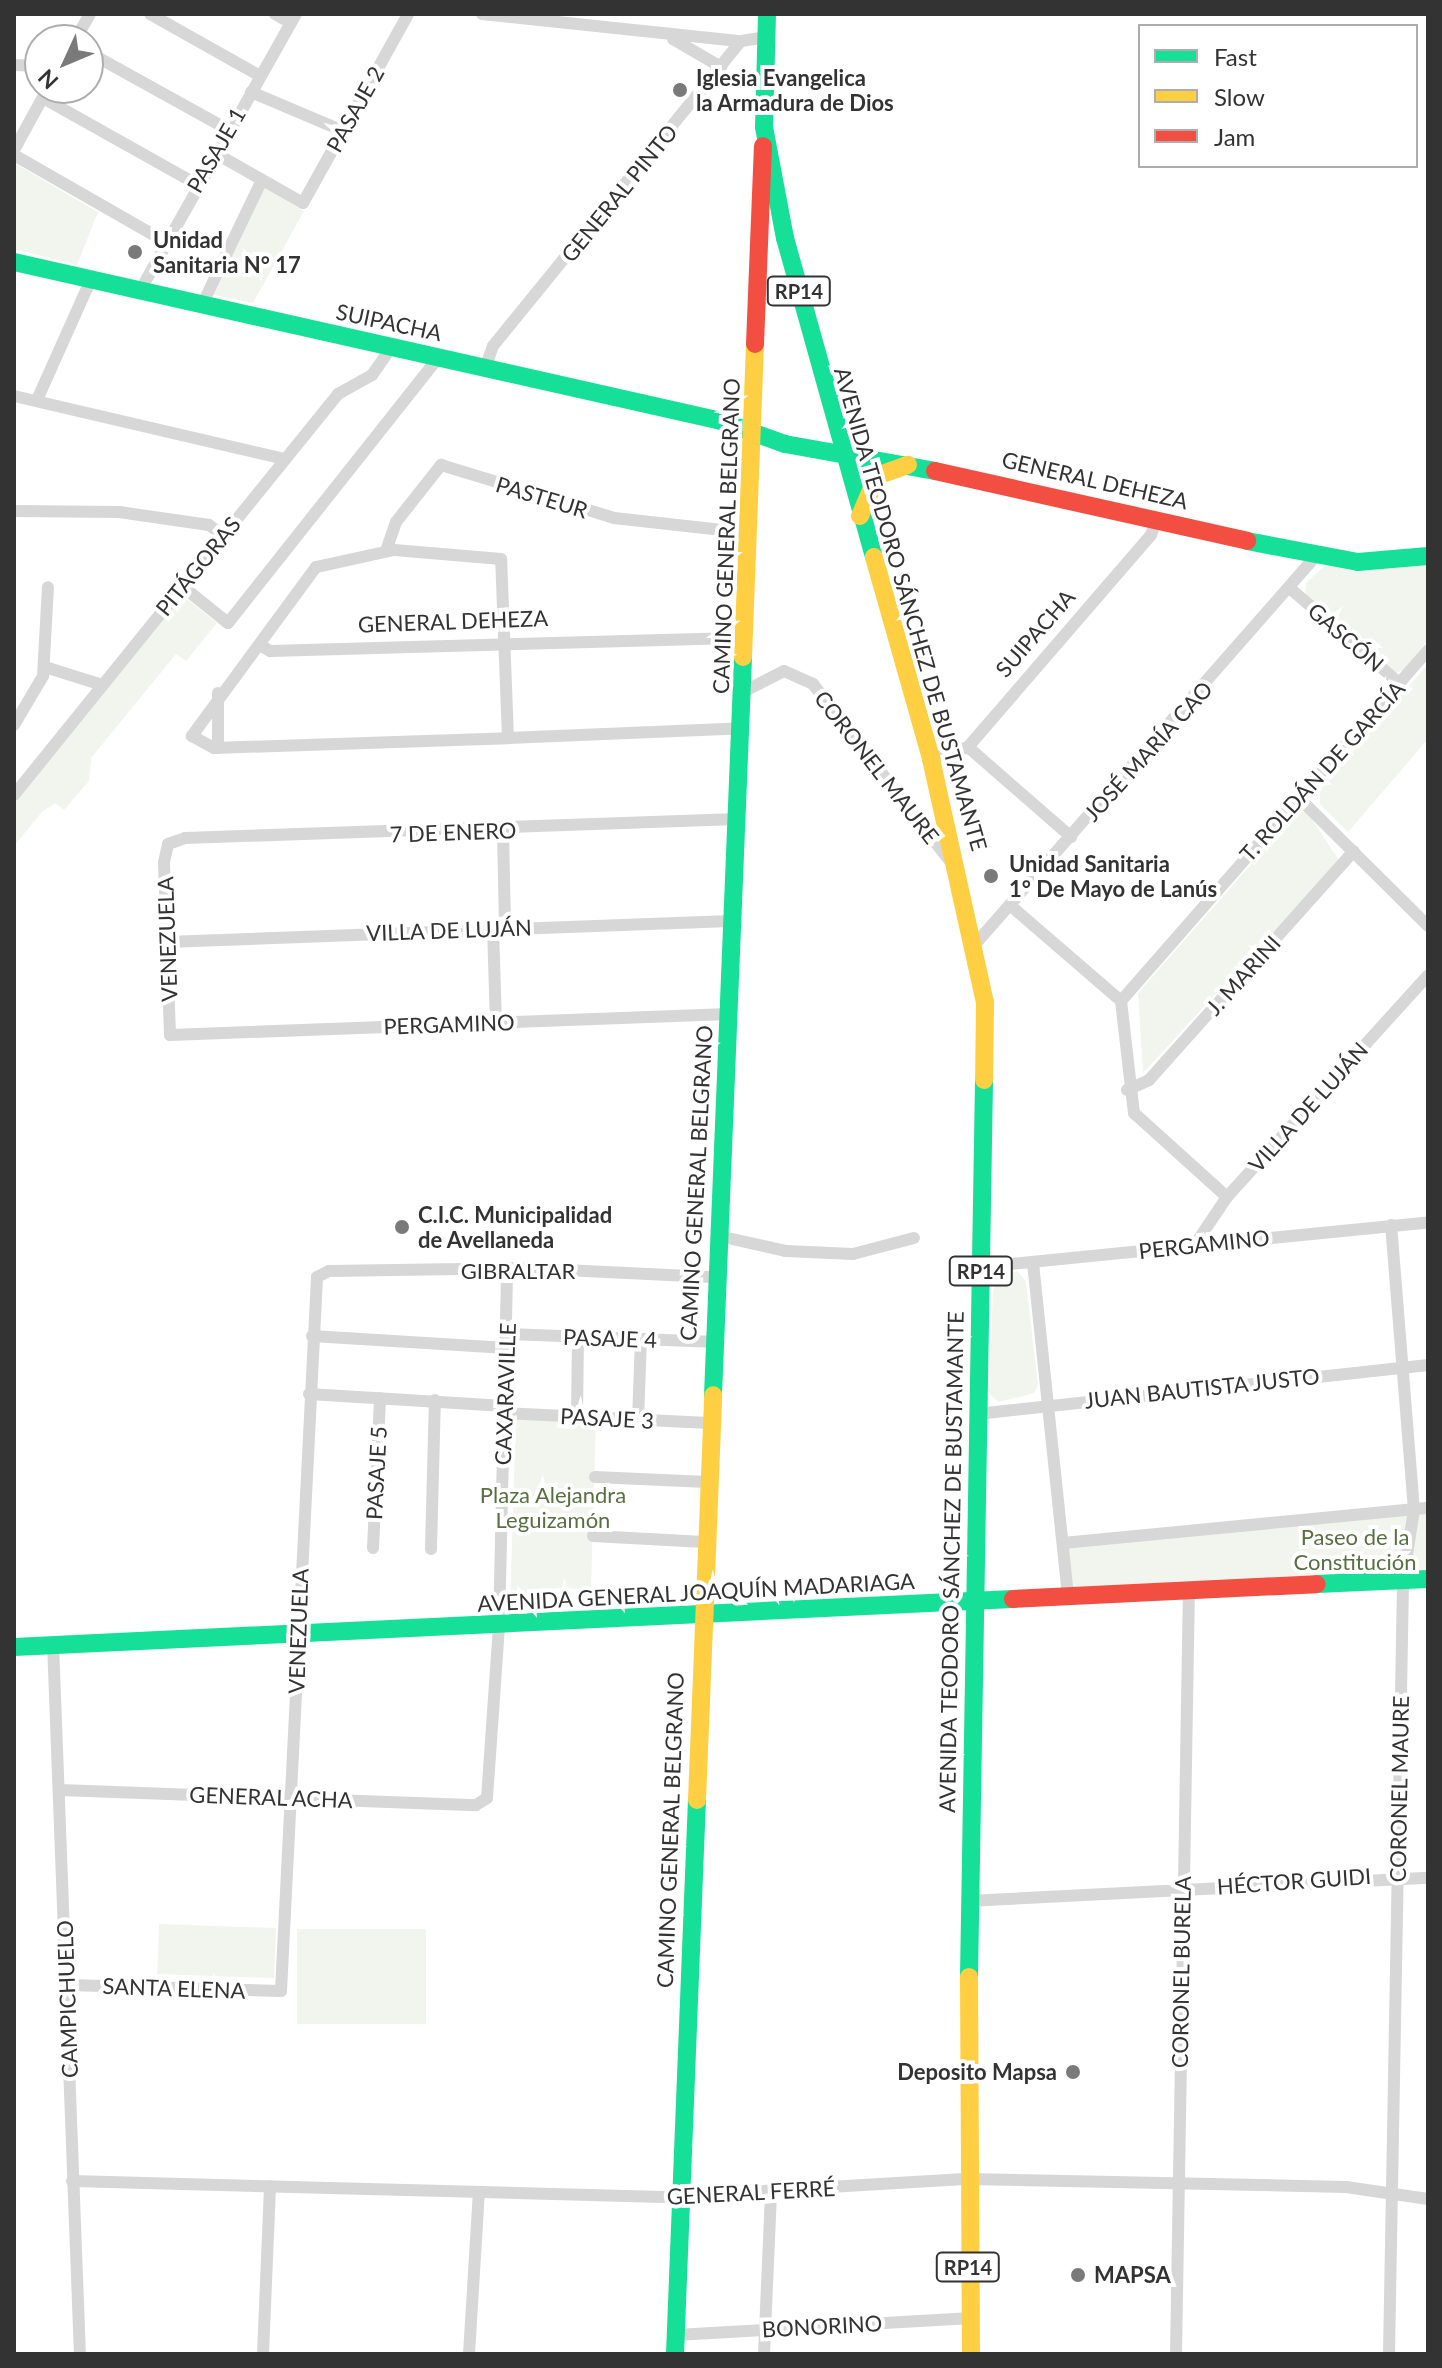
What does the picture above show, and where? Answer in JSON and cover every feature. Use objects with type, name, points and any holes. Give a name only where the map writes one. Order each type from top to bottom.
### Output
[{"type":"main road","name":"CAMINO GENERAL BELGRANO","points":[[675,2354],[712,1342],[745,691],[767,14]]},
{"type":"main road","name":"AVENIDA TEODORO SÁNCHEZ DE BUSTAMANTE","points":[[764,127],[840,454],[931,759],[977,942],[987,1035],[972,1601],[968,1901],[968,2318],[971,2354]]},
{"type":"main road","name":"SUIPACHA","points":[[14,262],[391,348],[486,366],[753,433]]},
{"type":"main road","name":"GENERAL DEHEZA","points":[[753,433],[840,454],[908,465],[1157,518],[1315,557],[1428,556]]},
{"type":"main road","points":[[860,516],[877,476],[908,465]]},
{"type":"main road","name":"AVENIDA GENERAL JOAQUÍN MADARIAGA","points":[[14,1647],[53,1643],[499,1628],[1189,1589],[1428,1579]]},
{"type":"street","points":[[150,14],[260,76]]},
{"type":"street","points":[[275,14],[293,18]]},
{"type":"street","name":"PASAJE 2","points":[[262,180],[303,203],[408,14]]},
{"type":"street","points":[[482,14],[666,35],[741,41],[766,37]]},
{"type":"street","name":"PASAJE 1","points":[[141,289],[164,241],[293,18]]},
{"type":"street","points":[[666,35],[721,67]]},
{"type":"street","name":"GENERAL PINTO","points":[[486,366],[493,346],[741,41]]},
{"type":"street","points":[[104,61],[229,130]]},
{"type":"street","points":[[251,92],[343,131]]},
{"type":"street","points":[[40,104],[14,152],[164,241]]},
{"type":"street","points":[[64,104],[196,184]]},
{"type":"street","points":[[203,303],[262,180],[215,153]]},
{"type":"street","points":[[37,400],[91,279]]},
{"type":"street","name":"PITÁGORAS","points":[[14,795],[338,394],[372,375],[391,348]]},
{"type":"street","points":[[182,586],[228,623],[439,357]]},
{"type":"street","points":[[14,396],[285,459]]},
{"type":"street","name":"PASTEUR","points":[[386,551],[396,522],[441,465],[614,518],[749,533]]},
{"type":"street","points":[[14,511],[119,512],[209,525],[223,535]]},
{"type":"street","name":"SUIPACHA","points":[[968,747],[1151,535],[1157,518]]},
{"type":"street","points":[[508,738],[498,554],[386,551],[324,564],[218,693],[192,736],[198,746],[218,748],[508,738],[743,728]]},
{"type":"street","name":"JOSÉ MARÍA CAO","points":[[977,942],[1292,590],[1315,557]]},
{"type":"street","points":[[14,725],[45,667],[48,587]]},
{"type":"street","name":"GASCÓN","points":[[1292,590],[1400,684]]},
{"type":"street","name":"GENERAL DEHEZA","points":[[260,645],[270,651],[745,638]]},
{"type":"street","name":"T. ROLDÁN DE GARCÍA","points":[[1121,1001],[1297,796],[1428,650]]},
{"type":"street","points":[[45,667],[102,685]]},
{"type":"street","name":"CORONEL MAURE","points":[[745,691],[784,671],[813,684],[959,871]]},
{"type":"street","points":[[218,693],[218,748]]},
{"type":"street","points":[[931,759],[968,747],[1071,837]]},
{"type":"street","points":[[1297,796],[1428,926]]},
{"type":"street","name":"7 DE ENERO","points":[[168,844],[738,819]]},
{"type":"street","points":[[496,1022],[503,831]]},
{"type":"street","name":"VENEZUELA","points":[[168,844],[170,1035]]},
{"type":"street","name":"J. MARINI","points":[[1127,1090],[1149,1080],[1354,851]]},
{"type":"street","points":[[1011,906],[1121,1001],[1127,1090],[1140,1120],[1227,1197]]},
{"type":"street","name":"VILLA DE LUJÁN","points":[[167,942],[731,921]]},
{"type":"street","name":"VILLA DE LUJÁN","points":[[1196,1243],[1227,1197],[1428,975]]},
{"type":"street","name":"PERGAMINO","points":[[170,1035],[728,1014]]},
{"type":"street","name":"PERGAMINO","points":[[981,1267],[1428,1222]]},
{"type":"street","name":"CORONEL MAURE","points":[[1389,2354],[1403,1580],[1414,1510],[1391,1225]]},
{"type":"street","points":[[719,1236],[786,1251],[853,1254],[914,1238]]},
{"type":"street","points":[[1033,1263],[1068,1596]]},
{"type":"street","name":"GIBRALTAR","points":[[321,1273],[507,1270],[716,1277]]},
{"type":"street","name":"CAXARAVILLE","points":[[483,1803],[499,1628],[507,1270]]},
{"type":"street","name":"VENEZUELA","points":[[281,1991],[314,1284],[321,1273]]},
{"type":"street","name":"PASAJE 4","points":[[507,1334],[712,1342]]},
{"type":"street","points":[[312,1336],[507,1348]]},
{"type":"street","points":[[577,1417],[578,1337]]},
{"type":"street","points":[[638,1420],[641,1339]]},
{"type":"street","name":"JUAN BAUTISTA JUSTO","points":[[977,1414],[1046,1404],[1428,1365]]},
{"type":"street","name":"PASAJE 3","points":[[309,1394],[435,1400],[577,1417],[709,1423]]},
{"type":"street","name":"PASAJE 5","points":[[373,1548],[380,1398]]},
{"type":"street","points":[[431,1549],[435,1400]]},
{"type":"street","points":[[595,1477],[707,1482]]},
{"type":"street","points":[[1063,1543],[1428,1508]]},
{"type":"street","points":[[593,1536],[704,1542]]},
{"type":"street","name":"CORONEL BURELA","points":[[1176,2354],[1189,1589]]},
{"type":"street","name":"CAMPICHUELO","points":[[53,1643],[80,2354]]},
{"type":"street","name":"GENERAL ACHA","points":[[60,1790],[483,1803]]},
{"type":"street","name":"HÉCTOR GUIDI","points":[[968,1901],[1398,1876],[1428,1878]]},
{"type":"street","name":"SANTA ELENA","points":[[67,1985],[281,1991]]},
{"type":"street","name":"GENERAL FERRÉ","points":[[72,2181],[680,2196],[968,2179],[1393,2192],[1428,2199]]},
{"type":"street","points":[[263,2354],[270,2186]]},
{"type":"street","points":[[764,2354],[771,2191]]},
{"type":"street","points":[[469,2354],[479,2192]]},
{"type":"street","name":"BONORINO","points":[[676,2335],[968,2318]]},
{"type":"green space","points":[[14,163],[98,212],[77,265],[14,249]]},
{"type":"green space","points":[[264,187],[304,211],[253,303],[214,295]]},
{"type":"green space","points":[[1328,563],[1356,572],[1428,565],[1428,640],[1404,670],[1395,673],[1305,597],[1306,583]]},
{"type":"green space","points":[[182,595],[217,623],[186,661],[176,654],[91,758],[89,781],[64,810],[55,803],[42,812],[14,846],[14,804]]},
{"type":"green space","points":[[1428,664],[1428,739],[1348,832],[1320,804],[1320,790]]},
{"type":"green space","points":[[1297,812],[1307,812],[1339,860],[1143,1073],[1138,993]]},
{"type":"green space","points":[[1017,1271],[1026,1281],[1038,1385],[1034,1393],[999,1402],[989,1394],[993,1290],[1004,1273]]},
{"type":"green space","name":"Plaza Alejandra Leguizamón","points":[[516,1414],[596,1418],[591,1589],[555,1588],[554,1610],[510,1608]]},
{"type":"green space","name":"Paseo de la Constitución","points":[[1428,1508],[1428,1579],[1068,1596],[1063,1543]]},
{"type":"green space","points":[[159,1924],[276,1928],[274,1978],[157,1974]]},
{"type":"green space","points":[[297,1929],[426,1929],[426,2024],[297,2024]]},
{"type":"traffic: fast","points":[[767,14],[764,127],[785,238],[874,557]]},
{"type":"traffic: fast","points":[[14,262],[721,421],[785,444],[935,471]]},
{"type":"traffic: fast","points":[[1247,541],[1358,562],[1428,556]]},
{"type":"traffic: fast","points":[[713,1395],[743,657]]},
{"type":"traffic: fast","points":[[969,1977],[984,1080]]},
{"type":"traffic: fast","points":[[1317,1584],[1428,1579]]},
{"type":"traffic: fast","points":[[14,1647],[1013,1599]]},
{"type":"traffic: fast","points":[[675,2354],[697,1800]]},
{"type":"traffic: slow","points":[[743,657],[755,344]]},
{"type":"traffic: slow","points":[[860,516],[877,476],[908,465]]},
{"type":"traffic: slow","points":[[874,557],[931,759],[985,1003],[984,1080]]},
{"type":"traffic: slow","points":[[697,1800],[713,1395]]},
{"type":"traffic: slow","points":[[969,1977],[971,2354]]},
{"type":"traffic: jam","points":[[755,344],[763,146]]},
{"type":"traffic: jam","points":[[935,471],[1247,541]]},
{"type":"traffic: jam","points":[[1013,1599],[1317,1584]]},
{"type":"place","name":"Iglesia Evangelica la Armadura de Dios","points":[[680,90]]},
{"type":"place","name":"Unidad Sanitaria N° 17","points":[[135,252]]},
{"type":"place","name":"Unidad Sanitaria 1° De Mayo de Lanús","points":[[991,876]]},
{"type":"place","name":"C.I.C. Municipalidad de Avellaneda","points":[[402,1227]]},
{"type":"place","name":"Deposito Mapsa","points":[[1073,2072]]},
{"type":"place","name":"MAPSA","points":[[1078,2275]]}]
